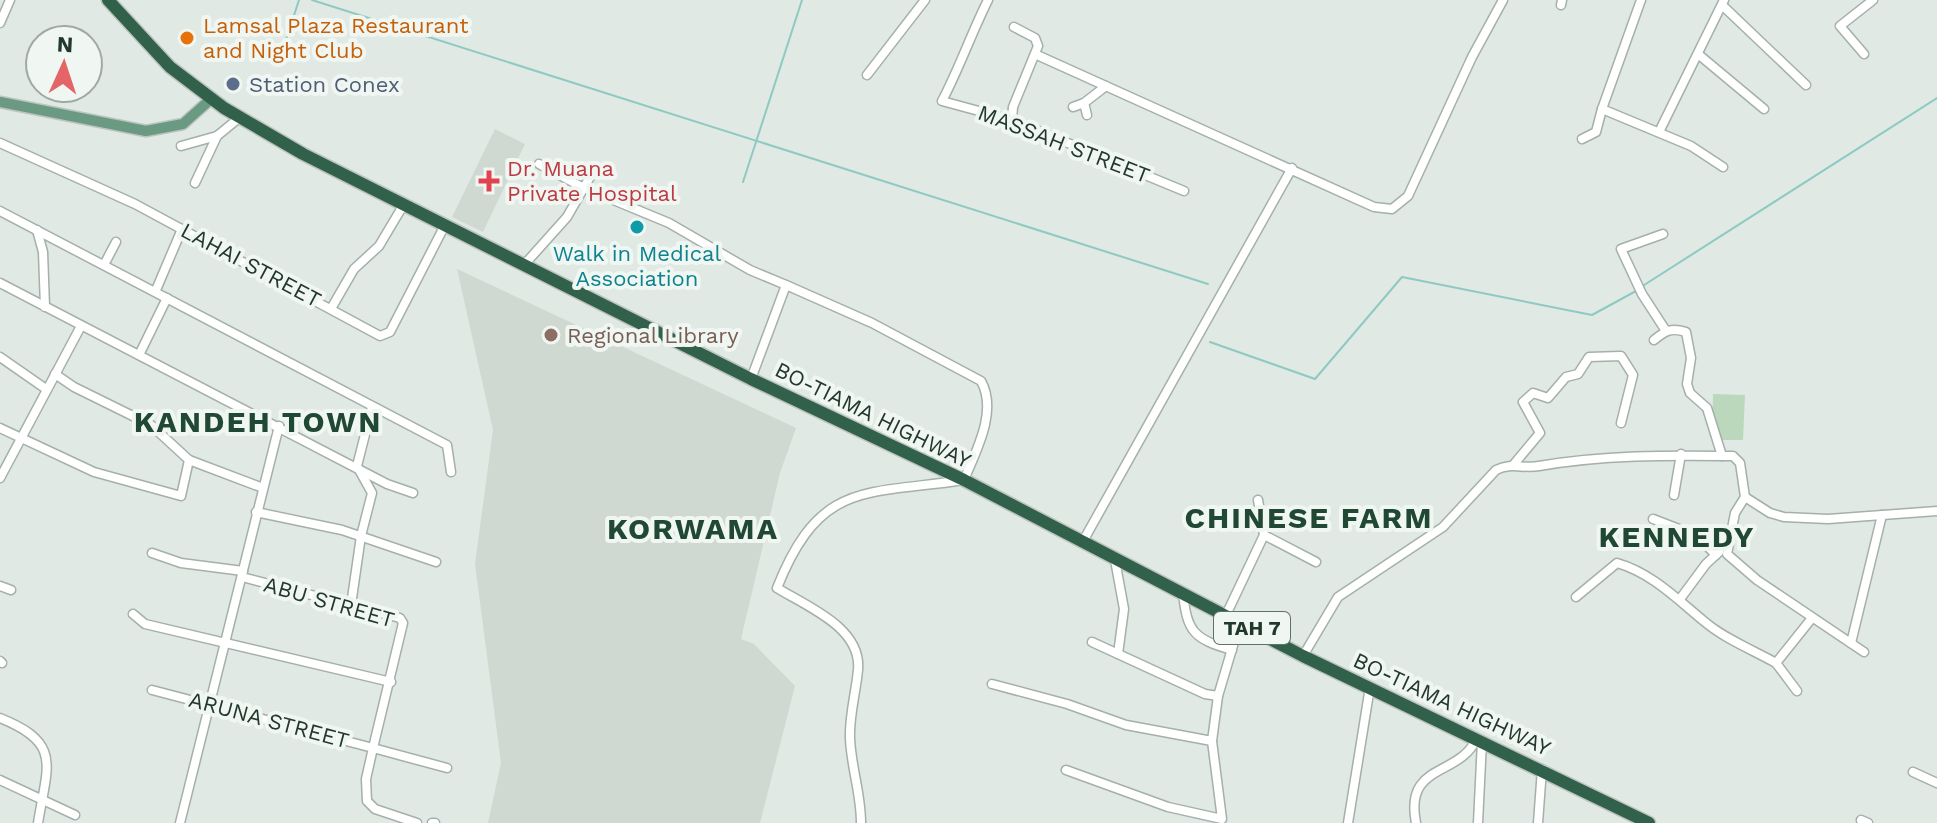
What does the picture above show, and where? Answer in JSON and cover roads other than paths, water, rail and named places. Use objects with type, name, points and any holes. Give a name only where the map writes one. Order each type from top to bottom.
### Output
[{"type":"highway","name":"BO-TIAMA HIGHWAY","points":[[108,0],[170,67],[239,118],[751,379],[964,480],[1303,656],[1542,768],[1649,823]]},
{"type":"main road","points":[[0,102],[146,131],[183,124],[212,98]]},
{"type":"street","points":[[867,75],[925,0]]},
{"type":"street","name":"MASSAH STREET","points":[[988,0],[963,48],[942,101],[1012,120],[1184,191]]},
{"type":"street","points":[[1037,55],[1374,207],[1398,207],[1408,196],[1472,57],[1503,0]]},
{"type":"street","points":[[1582,139],[1596,132],[1641,0]]},
{"type":"street","points":[[1864,54],[1840,30],[1841,22],[1873,0]]},
{"type":"street","points":[[0,23],[10,2]]},
{"type":"street","points":[[1659,132],[1723,3],[1806,85]]},
{"type":"street","points":[[1014,27],[1035,38],[1037,55]]},
{"type":"street","points":[[1698,54],[1764,109]]},
{"type":"street","points":[[1012,120],[1013,107],[1030,62],[1037,55]]},
{"type":"street","points":[[1073,107],[1084,103],[1106,86]]},
{"type":"street","points":[[1084,103],[1087,115]]},
{"type":"street","points":[[1602,109],[1691,146],[1723,167]]},
{"type":"street","points":[[181,146],[217,136],[239,118]]},
{"type":"street","points":[[195,183],[217,136]]},
{"type":"street","name":"LAHAI STREET","points":[[0,143],[182,229],[332,307],[380,336],[387,335],[445,225]]},
{"type":"street","points":[[539,164],[582,187],[669,223],[750,270],[872,323],[981,381],[988,393],[986,420],[964,480],[875,489],[847,497],[824,513],[800,539],[777,588],[846,634],[857,648],[859,667],[850,738],[861,795],[861,823]]},
{"type":"street","points":[[1082,543],[1292,168]]},
{"type":"street","points":[[524,265],[567,217],[594,170]]},
{"type":"street","points":[[332,307],[354,269],[379,246],[404,204]]},
{"type":"street","points":[[0,211],[105,263],[447,445],[451,472]]},
{"type":"street","points":[[156,290],[182,229]]},
{"type":"street","points":[[37,230],[43,252],[45,307]]},
{"type":"street","points":[[1663,234],[1621,249],[1642,294],[1666,331]]},
{"type":"street","points":[[105,263],[116,242]]},
{"type":"street","points":[[0,283],[413,493]]},
{"type":"street","points":[[751,379],[786,285]]},
{"type":"street","points":[[139,355],[167,298]]},
{"type":"street","points":[[0,478],[81,326]]},
{"type":"street","points":[[1654,340],[1676,328],[1686,332],[1691,358],[1687,384],[1690,393],[1707,408],[1708,424],[1717,433],[1722,456]]},
{"type":"street","points":[[1514,464],[1540,433],[1523,402],[1526,396],[1533,393],[1548,398],[1566,377],[1578,374],[1589,357],[1621,356],[1633,375],[1621,423]]},
{"type":"street","points":[[0,357],[46,389]]},
{"type":"street","points":[[55,374],[74,387],[151,425],[189,460],[263,488]]},
{"type":"street","points":[[351,605],[361,536],[372,493],[357,466],[372,407]]},
{"type":"street","points":[[180,823],[279,426]]},
{"type":"street","points":[[0,428],[94,472],[181,496],[189,460]]},
{"type":"street","points":[[1674,495],[1681,454]]},
{"type":"street","points":[[1303,656],[1338,597],[1443,527],[1496,470],[1514,464],[1536,467],[1562,461],[1681,454],[1737,458],[1745,497],[1735,513],[1727,554],[1757,580],[1864,652]]},
{"type":"street","points":[[1745,497],[1770,513],[1784,517],[1937,511]]},
{"type":"street","points":[[1226,615],[1264,535],[1258,500]]},
{"type":"street","points":[[256,512],[361,536],[436,562]]},
{"type":"street","points":[[1851,643],[1882,515]]},
{"type":"street","points":[[1653,519],[1697,536],[1716,555]]},
{"type":"street","points":[[1264,535],[1269,534],[1316,562]]},
{"type":"street","points":[[1680,599],[1726,547]]},
{"type":"street","name":"ABU STREET","points":[[152,553],[181,563],[242,574],[400,618],[403,623],[391,682],[373,748]]},
{"type":"street","points":[[1115,560],[1124,609],[1118,654]]},
{"type":"street","points":[[1576,597],[1617,563],[1631,567],[1680,599],[1707,624],[1776,663],[1797,691]]},
{"type":"street","points":[[0,586],[11,590]]},
{"type":"street","points":[[1183,593],[1185,618],[1202,641],[1232,650]]},
{"type":"street","points":[[133,614],[145,624],[391,682]]},
{"type":"street","points":[[1776,663],[1812,618]]},
{"type":"street","points":[[1066,770],[1168,807],[1226,821],[1212,741],[1218,696],[1240,622]]},
{"type":"street","points":[[1092,642],[1218,696]]},
{"type":"street","points":[[992,684],[1067,704],[1126,725],[1212,741]]},
{"type":"street","points":[[1348,823],[1370,687]]},
{"type":"street","name":"ARUNA STREET","points":[[152,690],[373,748],[366,779],[367,801],[375,809],[417,823]]},
{"type":"street","points":[[0,718],[38,736],[46,752],[38,823]]},
{"type":"street","points":[[1416,823],[1419,785],[1425,776],[1464,754],[1480,739]]},
{"type":"street","points":[[1478,823],[1480,739]]},
{"type":"street","points":[[373,748],[447,768]]},
{"type":"street","points":[[1538,823],[1542,768]]},
{"type":"street","points":[[1913,772],[1937,783]]},
{"type":"street","points":[[0,780],[75,815]]},
{"type":"waterway","points":[[283,49],[299,0]]},
{"type":"waterway","points":[[312,0],[1208,284]]},
{"type":"waterway","points":[[743,182],[802,0]]},
{"type":"waterway","points":[[1641,287],[1937,98]]},
{"type":"waterway","points":[[1210,342],[1315,379],[1402,277],[1592,315],[1636,291]]},
{"type":"place","name":"Lamsal Plaza Restaurant and Night Club","points":[[187,38]]},
{"type":"place","name":"Station Conex","points":[[233,84]]},
{"type":"place","name":"Dr. Muana Private Hospital","points":[[489,181]]},
{"type":"place","name":"Walk in Medical Association","points":[[637,227]]},
{"type":"place","name":"Regional Library","points":[[551,335]]},
{"type":"district","name":"KANDEH TOWN","points":[[258,421]]},
{"type":"district","name":"CHINESE FARM","points":[[1309,517]]},
{"type":"district","name":"KORWAMA","points":[[693,528]]},
{"type":"district","name":"KENNEDY","points":[[1677,536]]}]
